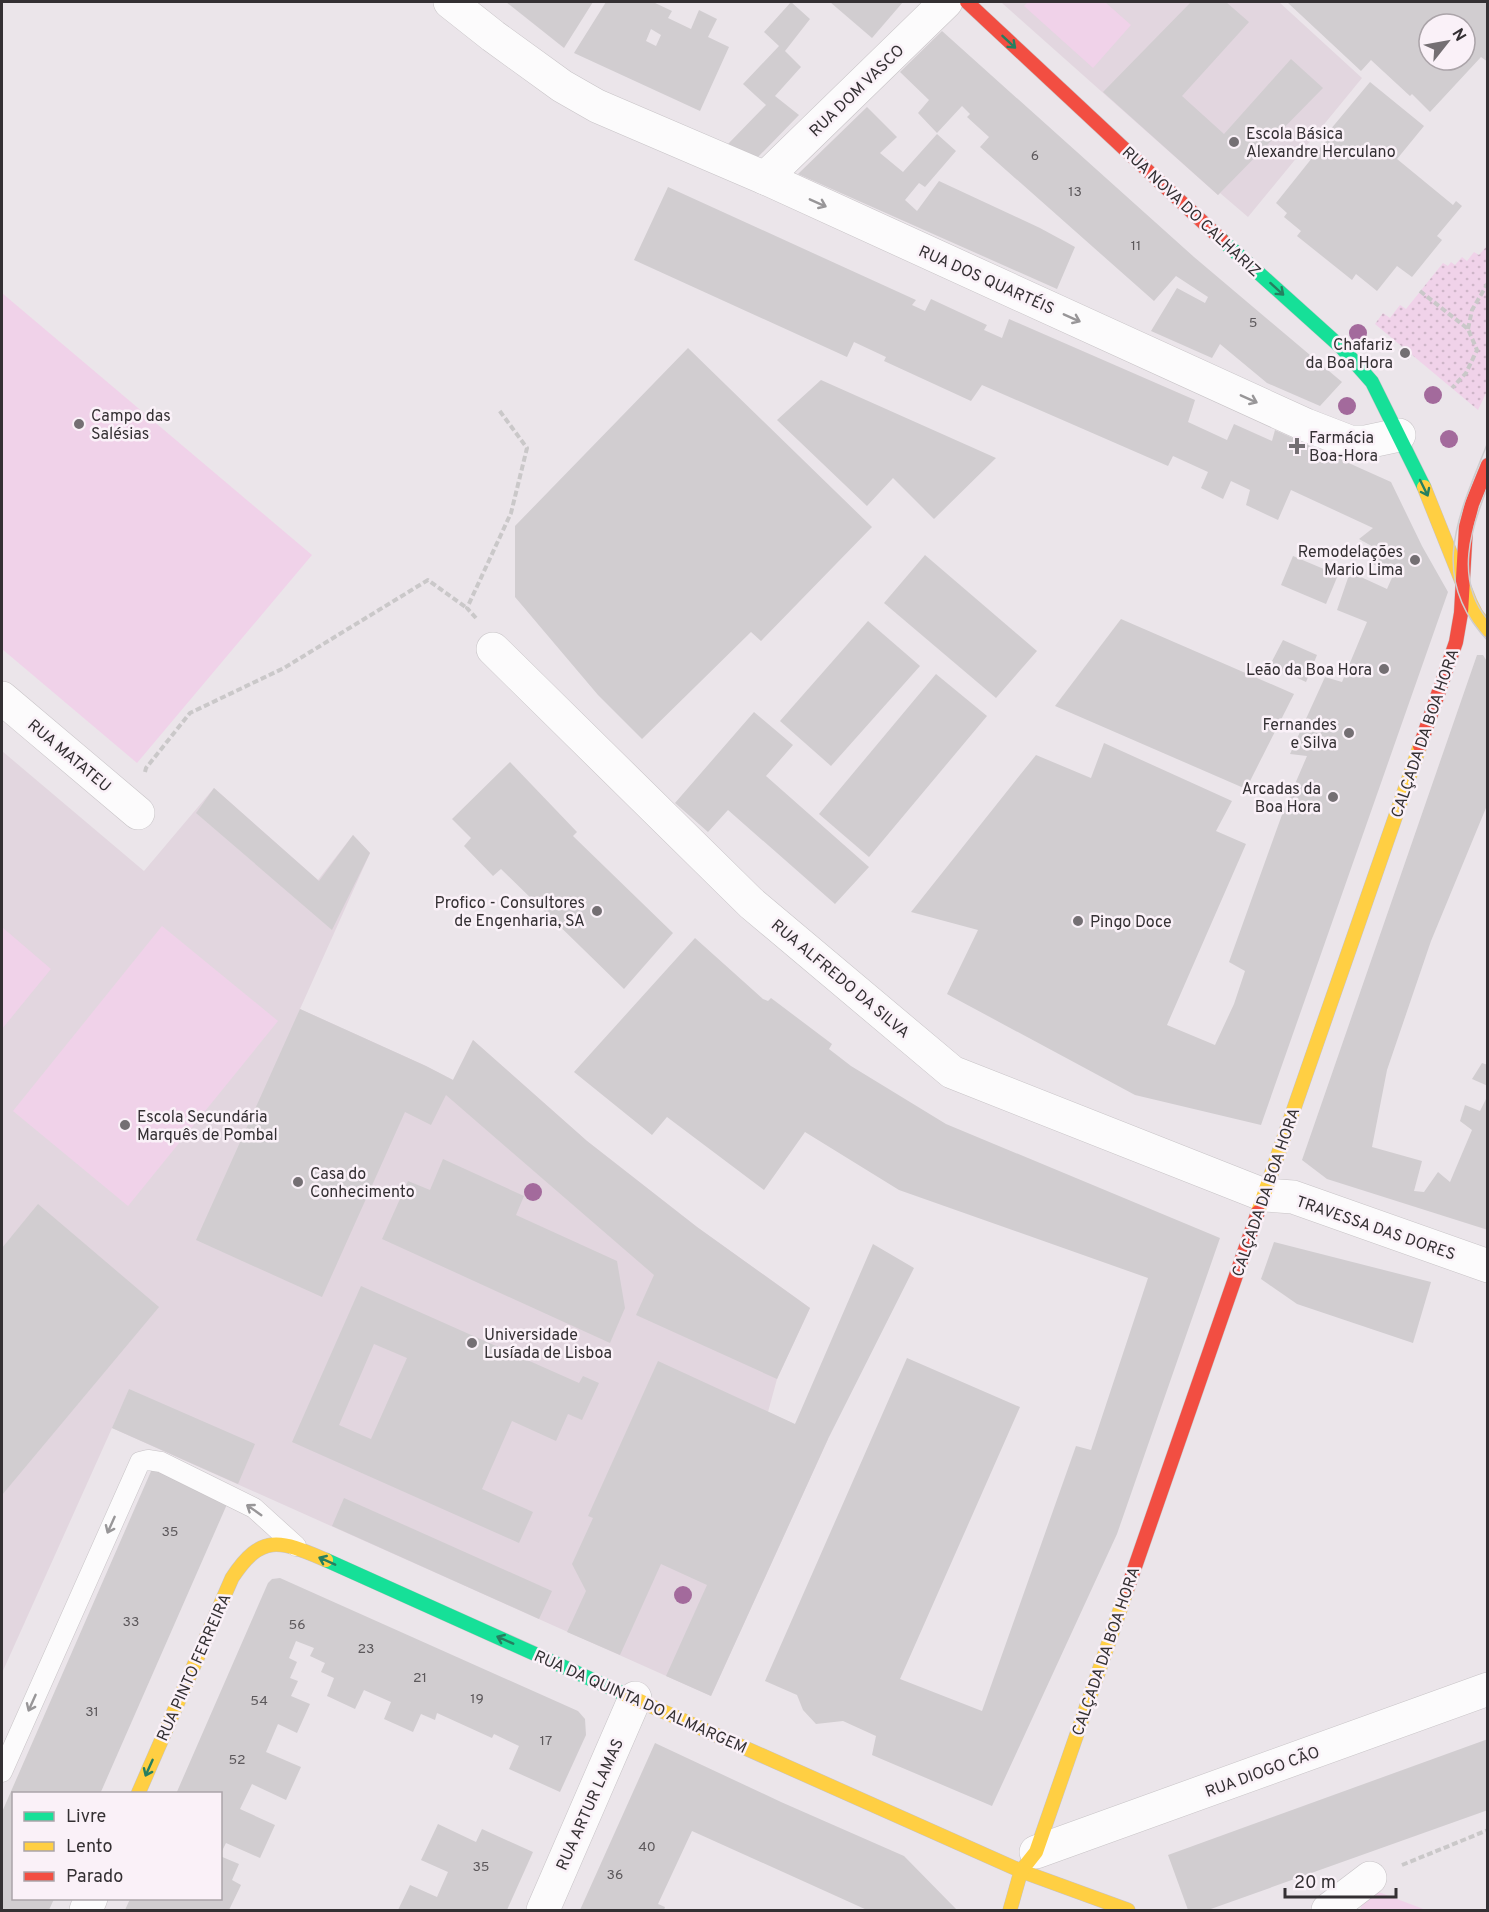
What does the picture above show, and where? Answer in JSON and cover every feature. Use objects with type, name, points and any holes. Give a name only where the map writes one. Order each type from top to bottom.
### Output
[{"type":"street","name":"RUA DOS QUARTÉIS","points":[[450,2],[493,36],[574,93],[597,106],[765,178],[1334,436],[1350,442],[1366,442],[1399,435]]},
{"type":"street","name":"RUA DOM VASCO","points":[[765,178],[946,2]]},
{"type":"street","name":"RUA NOVA DO CALHARIZ","points":[[967,2],[1342,348],[1372,382],[1399,435]]},
{"type":"street","points":[[1399,435],[1431,502],[1473,608],[1488,630]]},
{"type":"street","name":"CALÇADA DA BOA HORA","points":[[1010,1911],[1264,1195],[1456,642],[1464,581],[1466,527],[1472,504],[1488,465]]},
{"type":"street","name":"RUA ALFREDO DA SILVA","points":[[493,649],[751,903],[952,1072],[1264,1195]]},
{"type":"street","name":"RUA MATATEU","points":[[2,698],[138,813]]},
{"type":"street","name":"TRAVESSA DAS DORES","points":[[1264,1195],[1293,1197],[1488,1266]]},
{"type":"street","name":"RUA DA QUINTA DO ALMARGEM","points":[[259,1548],[279,1543],[298,1548],[635,1698],[1028,1862],[1128,1911]]},
{"type":"street","name":"RUA PINTO FERREIRA","points":[[139,1792],[232,1578],[242,1562],[259,1548]]},
{"type":"street","name":"RUA DIOGO CÃO","points":[[1028,1862],[1488,1689]]},
{"type":"street","name":"RUA ARTUR LAMAS","points":[[543,1911],[635,1698]]},
{"type":"street","points":[[1328,1911],[1370,1878]]},
{"type":"lane","points":[[2,1772],[140,1462],[148,1460],[161,1462],[254,1508],[298,1548]]},
{"type":"path","points":[[1468,329],[1472,310],[1488,283]]},
{"type":"path","points":[[1420,291],[1468,329],[1477,350],[1466,373],[1452,388]]},
{"type":"path","points":[[467,608],[511,513],[527,448],[499,410]]},
{"type":"path","points":[[138,813],[146,768],[190,713],[284,668],[429,580],[467,608],[483,627],[493,649]]},
{"type":"path","points":[[1370,1878],[1488,1830]]},
{"type":"shaded area","name":"Escola Básica Alexandre Herculano","points":[[1002,2],[1279,2],[1362,78],[1248,217],[1220,193],[1218,195]]},
{"type":"shaded area","points":[[1028,2],[1105,2],[1131,25],[1093,68],[1024,6]]},
{"type":"shaded area","points":[[1486,247],[1487,391],[1478,410],[1375,324],[1383,313],[1390,318],[1400,305],[1406,309],[1443,263],[1448,266],[1451,262],[1455,265],[1462,257],[1467,261],[1474,252],[1479,255]]},
{"type":"shaded area","name":"Campo das Salésias","points":[[2,293],[312,555],[137,763],[2,649]]},
{"type":"shaded area","name":"Universidade Lusíada de Lisboa","points":[[2,751],[144,871],[214,788],[318,880],[353,835],[370,853],[300,1009],[453,1080],[473,1040],[587,1141],[697,1227],[810,1308],[777,1379],[768,1412],[828,1439],[711,1696],[112,1428],[2,1673]]},
{"type":"shaded area","points":[[162,926],[278,1021],[128,1206],[13,1111]]},
{"type":"shaded area","points":[[2,927],[51,969],[2,1029]]},
{"type":"shaded area","points":[[1368,1888],[1426,1910],[1360,1910]]},
{"type":"building","points":[[506,2],[593,2],[564,48]]},
{"type":"building","points":[[606,2],[653,2],[672,11],[668,18],[691,29],[699,10],[717,19],[708,37],[729,47],[700,111],[574,53]],"holes":[[[651,29],[661,35],[656,46],[646,41]]]},
{"type":"building","points":[[791,2],[810,19],[785,51],[801,67],[775,96],[799,115],[758,157],[728,144],[766,105],[743,84],[779,46],[764,32]]},
{"type":"building","points":[[830,2],[903,2],[872,38]]},
{"type":"building","points":[[1191,2],[1226,2],[1249,22],[1182,96],[1224,134],[1291,59],[1323,88],[1218,195],[1103,92]]},
{"type":"building","points":[[1287,2],[1488,2],[1488,62],[1481,57],[1477,61],[1477,12],[1417,12],[1417,72],[1467,72],[1430,112],[1371,60],[1361,71]]},
{"type":"building","points":[[942,31],[1194,257],[1342,382],[1320,406],[1267,383],[1220,344],[1212,358],[1151,331],[1177,288],[1205,303],[1208,297],[1176,276],[1154,301],[980,147],[989,137],[967,117],[970,114],[962,106],[937,133],[918,113],[929,100],[900,72]]},
{"type":"building","points":[[1370,82],[1424,126],[1397,159],[1453,205],[1456,201],[1462,206],[1437,236],[1442,240],[1412,277],[1397,266],[1377,291],[1356,274],[1352,280],[1297,236],[1301,231],[1284,217],[1287,213],[1276,203],[1328,138],[1325,136]]},
{"type":"building","points":[[867,107],[897,137],[880,153],[903,172],[937,134],[956,151],[925,187],[919,183],[905,200],[917,211],[939,181],[1040,228],[1075,247],[1057,289],[798,174]]},
{"type":"building","points":[[668,187],[916,300],[912,305],[925,311],[931,299],[987,325],[984,330],[1002,338],[1009,319],[1195,400],[1188,422],[1227,440],[1234,424],[1272,441],[1275,430],[1391,482],[1422,546],[1448,592],[1261,1125],[1135,1095],[947,994],[978,930],[911,912],[1036,755],[1091,778],[1104,743],[1232,801],[1216,831],[1246,844],[1167,1025],[1215,1045],[1234,1004],[1245,971],[1229,962],[1283,812],[1307,756],[1290,754],[1325,677],[1342,682],[1367,622],[1337,610],[1350,572],[1387,589],[1394,573],[1370,563],[1377,549],[1359,539],[1373,528],[1291,490],[1278,520],[1246,505],[1250,490],[1231,481],[1223,499],[1201,488],[1208,472],[1173,456],[1168,466],[982,385],[971,401],[884,361],[886,357],[854,342],[847,357],[634,260]]},
{"type":"building","name":"Chafariz da Boa Hora","points":[[1402,346],[1412,355],[1408,360],[1398,351]]},
{"type":"building","points":[[688,348],[872,527],[761,641],[751,632],[642,739],[598,695],[515,597],[515,526]]},
{"type":"building","points":[[821,380],[996,458],[934,519],[893,478],[867,506],[777,420]]},
{"type":"building","points":[[925,555],[1037,651],[996,698],[884,603]]},
{"type":"building","points":[[1293,556],[1338,575],[1326,604],[1281,585]]},
{"type":"building","points":[[1121,619],[1294,694],[1246,789],[1055,706]]},
{"type":"building","points":[[868,621],[920,666],[831,766],[780,721]]},
{"type":"building","points":[[1283,640],[1317,655],[1306,682],[1270,665]]},
{"type":"building","points":[[1477,655],[1483,655],[1488,663],[1488,803],[1431,941],[1387,1070],[1372,1147],[1422,1161],[1414,1191],[1424,1192],[1438,1172],[1450,1182],[1472,1130],[1460,1121],[1465,1105],[1480,1111],[1488,1095],[1488,1230],[1327,1179],[1302,1160]]},
{"type":"building","points":[[936,674],[987,716],[869,857],[819,814]]},
{"type":"building","points":[[754,712],[793,745],[766,776],[869,867],[835,904],[728,810],[708,832],[675,803]]},
{"type":"building","points":[[510,762],[577,832],[573,836],[673,933],[624,989],[501,869],[493,876],[464,846],[471,838],[452,819]]},
{"type":"building","points":[[214,788],[319,881],[353,835],[370,853],[332,930],[196,813]]},
{"type":"building","points":[[695,938],[763,999],[768,1001],[771,998],[832,1044],[829,1049],[851,1066],[946,1124],[1220,1238],[1117,1534],[992,1806],[872,1755],[876,1736],[843,1721],[816,1724],[803,1710],[797,1695],[765,1681],[907,1358],[1020,1407],[900,1679],[982,1711],[1076,1446],[1091,1450],[1148,1278],[899,1190],[805,1132],[764,1190],[667,1117],[652,1135],[574,1072]]},
{"type":"building","points":[[300,1009],[453,1080],[473,1040],[587,1141],[697,1227],[810,1308],[777,1379],[636,1315],[654,1275],[446,1095],[431,1125],[405,1112],[322,1297],[196,1240]]},
{"type":"building","points":[[1482,1063],[1488,1065],[1488,1086],[1472,1079]]},
{"type":"building","points":[[443,1159],[524,1196],[516,1215],[617,1261],[625,1308],[610,1343],[382,1239],[408,1181],[430,1190]]},
{"type":"building","points":[[38,1204],[159,1307],[2,1495],[2,1248]]},
{"type":"building","points":[[1274,1242],[1431,1282],[1413,1343],[1297,1304],[1261,1279]]},
{"type":"building","points":[[873,1244],[914,1268],[828,1439],[711,1696],[666,1676],[707,1585],[661,1564],[620,1655],[567,1632],[586,1591],[572,1564],[593,1518],[588,1516],[658,1361],[795,1424]]},
{"type":"building","points":[[361,1286],[579,1383],[583,1376],[599,1383],[582,1420],[568,1414],[556,1441],[512,1421],[482,1489],[533,1512],[519,1543],[292,1442]],"holes":[[[374,1344],[407,1358],[371,1439],[339,1425]]]},
{"type":"building","points":[[129,1389],[255,1444],[238,1484],[112,1428]]},
{"type":"building","points":[[152,1469],[228,1502],[101,1792],[12,1792],[12,1900],[54,1900],[49,1910],[2,1910],[2,1812]]},
{"type":"building","points":[[344,1498],[552,1591],[539,1619],[332,1526]]},
{"type":"building","points":[[280,1578],[578,1711],[585,1719],[586,1735],[560,1792],[509,1769],[519,1746],[494,1734],[492,1738],[437,1713],[435,1720],[421,1714],[413,1732],[384,1719],[391,1702],[364,1690],[355,1709],[327,1696],[334,1678],[321,1672],[325,1663],[310,1656],[314,1648],[296,1641],[289,1658],[297,1662],[290,1678],[298,1681],[291,1696],[310,1704],[297,1733],[278,1724],[266,1752],[301,1767],[286,1800],[252,1784],[240,1809],[275,1825],[260,1858],[226,1843],[222,1851],[222,1792],[177,1792],[268,1583],[272,1579]]},
{"type":"building","points":[[1488,1739],[1488,1810],[1208,1910],[1188,1910],[1168,1855]]},
{"type":"building","points":[[655,1743],[904,1856],[957,1910],[867,1910],[692,1831],[658,1904],[665,1907],[664,1910],[580,1910]]},
{"type":"building","points":[[438,1824],[476,1842],[482,1829],[533,1852],[507,1910],[398,1910],[410,1885],[437,1897],[448,1872],[421,1860]]},
{"type":"building","points":[[222,1857],[239,1864],[232,1880],[241,1885],[229,1910],[125,1910],[130,1900],[222,1900]]},
{"type":"tram line","points":[[1488,442],[1459,519],[1454,544],[1453,568],[1458,592],[1469,617],[1488,641]]},
{"type":"tram line","points":[[1488,486],[1476,519],[1469,554],[1471,588],[1488,620]]},
{"type":"traffic: fast","points":[[1222,240],[1342,348],[1372,382],[1424,487]]},
{"type":"traffic: fast","points":[[326,1560],[624,1694]]},
{"type":"traffic: slow","points":[[1424,487],[1470,602],[1488,630]]},
{"type":"traffic: slow","points":[[1258,1212],[1420,746]]},
{"type":"traffic: slow","points":[[139,1792],[232,1578],[243,1563],[253,1553],[263,1547],[273,1545],[297,1548],[326,1560]]},
{"type":"traffic: slow","points":[[1010,1910],[1021,1871],[1036,1852],[1128,1587]]},
{"type":"traffic: slow","points":[[624,1694],[1021,1871],[1128,1910]]},
{"type":"traffic: jam","points":[[967,2],[1222,240]]},
{"type":"traffic: jam","points":[[1420,746],[1456,642],[1461,613],[1466,527],[1472,504],[1488,465]]},
{"type":"traffic: jam","points":[[1128,1587],[1258,1212]]},
{"type":"place","name":"Escola Básica Alexandre Herculano","points":[[1234,142]]},
{"type":"place","name":"Chafariz da Boa Hora","points":[[1405,353]]},
{"type":"place","name":"Campo das Salésias","points":[[79,424]]},
{"type":"place","name":"Farmácia Boa-Hora","points":[[1297,446]]},
{"type":"place","name":"Remodelações Mario Lima","points":[[1415,560]]},
{"type":"place","name":"Leão da Boa Hora","points":[[1384,669]]},
{"type":"place","name":"Fernandes e Silva","points":[[1349,733]]},
{"type":"place","name":"Arcadas da Boa Hora","points":[[1333,797]]},
{"type":"place","name":"Profico - Consultores de Engenharia, SA","points":[[597,911]]},
{"type":"place","name":"Pingo Doce","points":[[1078,921]]},
{"type":"place","name":"Escola Secundária Marquês de Pombal","points":[[125,1125]]},
{"type":"place","name":"Casa do Conhecimento","points":[[298,1182]]},
{"type":"place","name":"Universidade Lusíada de Lisboa","points":[[472,1343]]}]
